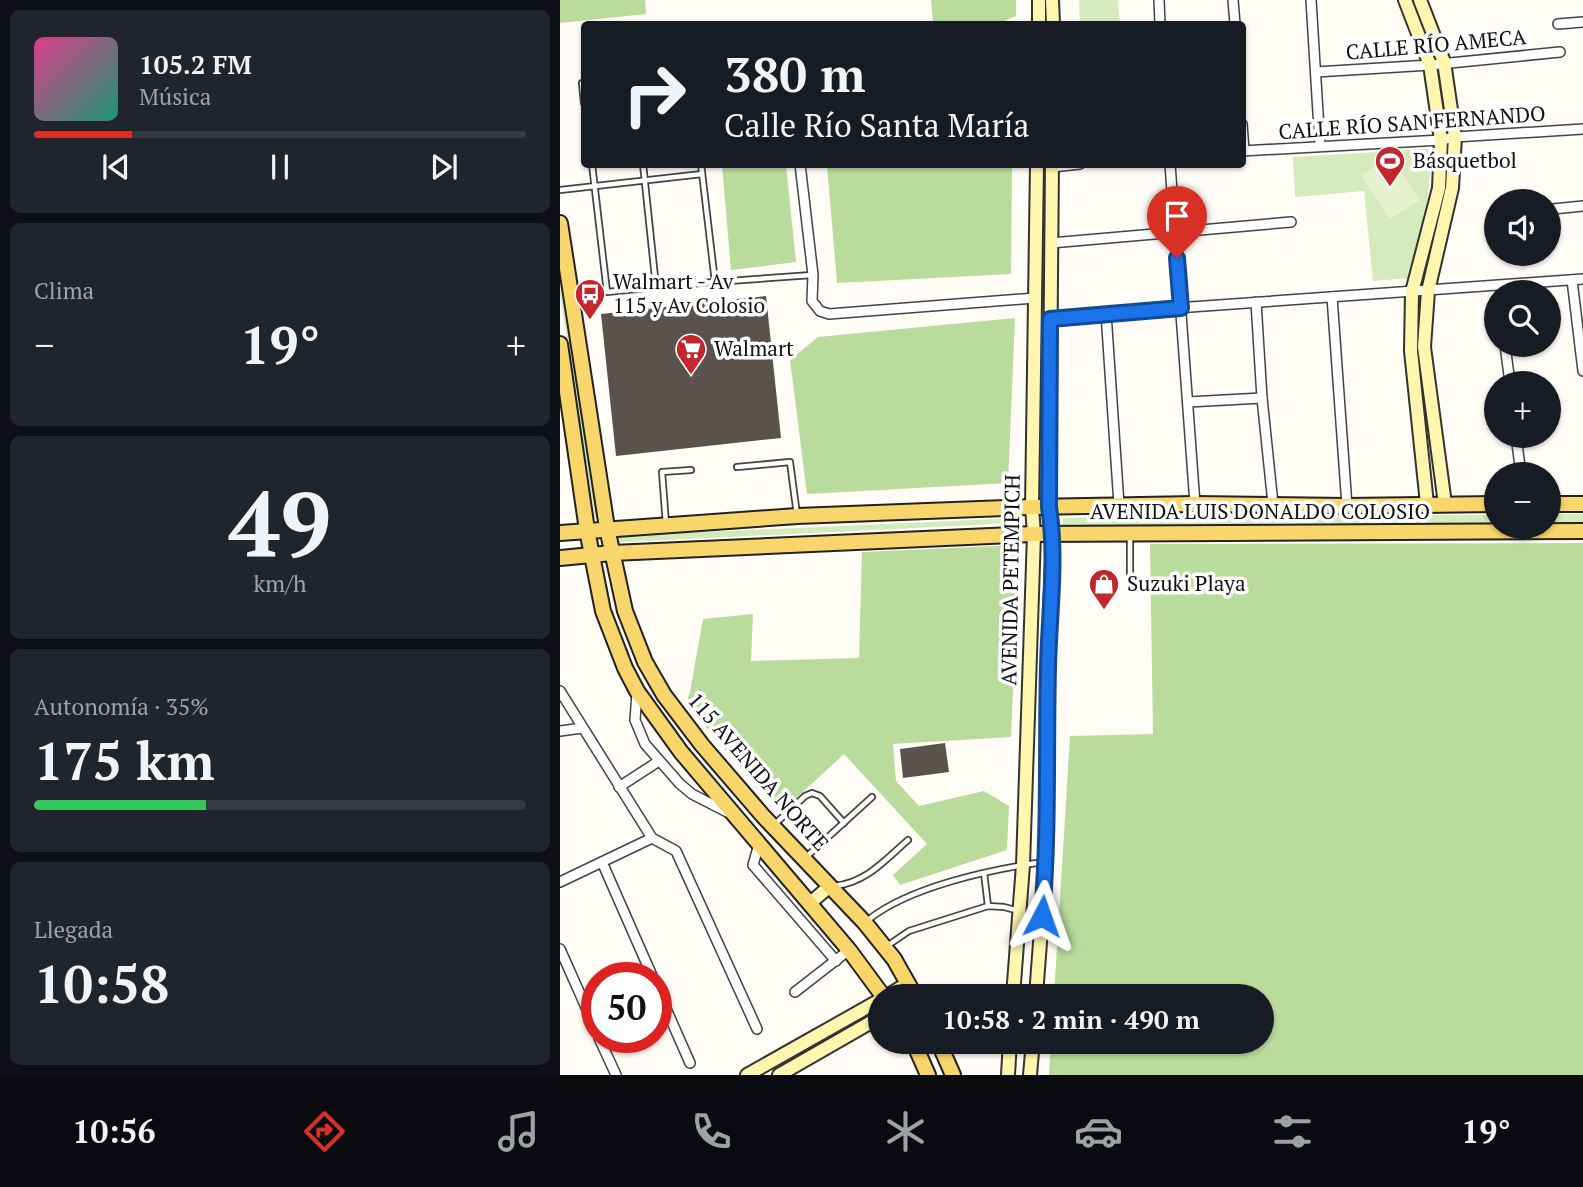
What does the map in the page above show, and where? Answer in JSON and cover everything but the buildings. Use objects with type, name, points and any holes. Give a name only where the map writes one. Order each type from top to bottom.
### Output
[{"type":"main road","points":[[1039,0],[1039,21]]},
{"type":"main road","points":[[1052,0],[1053,21]]},
{"type":"main road","points":[[1405,0],[1430,65],[1441,140],[1439,188],[1412,292],[1411,351],[1427,504]]},
{"type":"main road","points":[[1420,0],[1444,62],[1455,137],[1452,188],[1428,291],[1424,347],[1444,504]]},
{"type":"main road","name":"AVENIDA PETEMPICH","points":[[1014,984],[1023,865],[1034,534],[1032,507],[1037,168]]},
{"type":"main road","name":"AVENIDA PETEMPICH","points":[[1037,984],[1046,862],[1048,666],[1053,535],[1049,507],[1052,168]]},
{"type":"main road","points":[[560,223],[607,528]]},
{"type":"main road","points":[[560,344],[587,530]]},
{"type":"main road","points":[[1561,503],[1583,504]]},
{"type":"main road","name":"AVENIDA LUIS DONALDO COLOSIO","points":[[560,533],[797,516],[1032,507],[1484,504]]},
{"type":"main road","name":"115 AVENIDA NORTE","points":[[607,528],[625,611],[645,662],[664,695],[702,745],[772,826],[865,923],[908,984]]},
{"type":"main road","name":"115 AVENIDA NORTE","points":[[587,530],[603,611],[637,691],[655,719],[849,950],[874,984]]},
{"type":"main road","name":"AVENIDA LUIS DONALDO COLOSIO","points":[[562,560],[612,553],[1034,534],[1583,531]]},
{"type":"main road","points":[[808,904],[830,887]]},
{"type":"main road","points":[[747,1075],[761,1071],[868,1006]]},
{"type":"main road","points":[[779,1075],[868,1024]]},
{"type":"main road","points":[[919,1054],[928,1075]]},
{"type":"main road","points":[[943,1054],[953,1075]]},
{"type":"main road","points":[[1008,1075],[1009,1054]]},
{"type":"main road","points":[[1030,1075],[1032,1054]]},
{"type":"street","points":[[1159,0],[1160,21]]},
{"type":"street","points":[[1233,0],[1235,21]]},
{"type":"street","points":[[1311,0],[1320,145]]},
{"type":"street","points":[[1558,24],[1583,22]]},
{"type":"street","name":"CALLE RÍO AMECA","points":[[1316,72],[1430,65],[1560,52]]},
{"type":"street","name":"CALLE RÍO SAN FERNANDO","points":[[1246,151],[1583,129]]},
{"type":"street","points":[[800,168],[813,275],[812,301],[820,311],[829,314],[1035,298]]},
{"type":"street","points":[[1170,168],[1195,504]]},
{"type":"street","points":[[1561,208],[1583,206]]},
{"type":"street","points":[[1051,243],[1290,222]]},
{"type":"street","points":[[1561,281],[1583,279]]},
{"type":"street","points":[[1572,280],[1583,371]]},
{"type":"street","points":[[1050,319],[1256,302],[1484,289]]},
{"type":"street","points":[[1332,297],[1347,506]]},
{"type":"street","points":[[1256,302],[1273,504]]},
{"type":"street","points":[[1106,313],[1119,505]]},
{"type":"street","points":[[1188,402],[1262,398]]},
{"type":"street","points":[[560,691],[652,838],[676,851],[757,1029]]},
{"type":"street","points":[[637,691],[635,720],[645,744],[692,794],[733,815]]},
{"type":"street","points":[[560,731],[582,728]]},
{"type":"street","points":[[619,787],[659,761]]},
{"type":"street","points":[[560,882],[652,838]]},
{"type":"street","points":[[759,844],[753,865],[836,961]]},
{"type":"street","points":[[602,862],[646,962]]},
{"type":"street","points":[[560,948],[581,996]]},
{"type":"street","points":[[795,992],[849,950]]},
{"type":"street","points":[[672,1022],[690,1063]]},
{"type":"street","points":[[605,1053],[615,1075]]},
{"type":"lane","points":[[593,168],[607,292],[813,275]]},
{"type":"lane","points":[[643,168],[656,287]]},
{"type":"lane","points":[[701,168],[715,282]]},
{"type":"lane","points":[[560,190],[702,174]]},
{"type":"lane","points":[[737,467],[790,462],[797,516]]},
{"type":"lane","points":[[666,524],[662,472],[691,470]]},
{"type":"lane","points":[[1130,533],[1130,579]]},
{"type":"lane","points":[[772,826],[805,796],[812,793],[820,796],[844,823]]},
{"type":"lane","points":[[804,859],[872,797]]},
{"type":"lane","points":[[830,887],[845,885],[865,877],[908,840]]},
{"type":"lane","points":[[865,923],[884,908],[905,897],[984,873],[1046,862]]},
{"type":"lane","points":[[984,873],[988,906]]},
{"type":"lane","points":[[885,948],[909,931],[988,906],[1004,906],[1020,912]]},
{"type":"green space","points":[[560,0],[645,0],[646,14],[560,23]]},
{"type":"green space","points":[[931,0],[1016,0],[1016,16],[1004,21],[933,21]]},
{"type":"green space","points":[[1079,0],[1118,0],[1120,21],[1080,21]]},
{"type":"green space","points":[[1427,149],[1432,154],[1428,196],[1411,278],[1373,281],[1364,191],[1295,197],[1293,157]]},
{"type":"green space","name":"Básquetbol","points":[[1390,156],[1420,200],[1390,219],[1361,176]]},
{"type":"green space","points":[[722,168],[786,168],[796,262],[731,270]]},
{"type":"green space","points":[[827,168],[1012,168],[1011,274],[837,283]]},
{"type":"green space","points":[[1043,184],[1045,191],[1042,304]]},
{"type":"green space","points":[[560,282],[597,518],[560,296]]},
{"type":"green space","points":[[1041,314],[1043,322],[1041,491],[1039,489]]},
{"type":"green space","points":[[1015,318],[1008,483],[807,494],[790,360],[818,337]]},
{"type":"green space","points":[[1561,514],[1583,514],[1583,524],[1561,524]]},
{"type":"green space","points":[[1484,515],[1484,524],[1286,523],[1063,528],[1063,518]]},
{"type":"green space","points":[[1018,518],[1018,522],[975,525],[626,542],[615,542],[614,536]]},
{"type":"green space","points":[[1583,543],[1583,1075],[1049,1075],[1050,1054],[1274,1054],[1274,984],[1055,984],[1070,736],[1153,734],[1150,544]]},
{"type":"green space","points":[[1019,545],[1011,737],[893,744],[896,781],[919,806],[984,791],[1009,806],[1007,850],[900,885],[893,875],[927,844],[844,754],[791,803],[765,796],[686,704],[703,619],[753,614],[751,661],[859,658],[862,552]]},
{"type":"place","name":"Básquetbol","points":[[1390,188]]},
{"type":"place","name":"Walmart - Av 115 y Av Colosio","points":[[590,321]]},
{"type":"place","name":"Walmart","points":[[691,376]]},
{"type":"place","name":"Suzuki Playa","points":[[1104,611]]},
{"type":"route","points":[[1042,916],[1046,862],[1048,666],[1053,535],[1049,507],[1050,319],[1181,308],[1177,258]]}]
